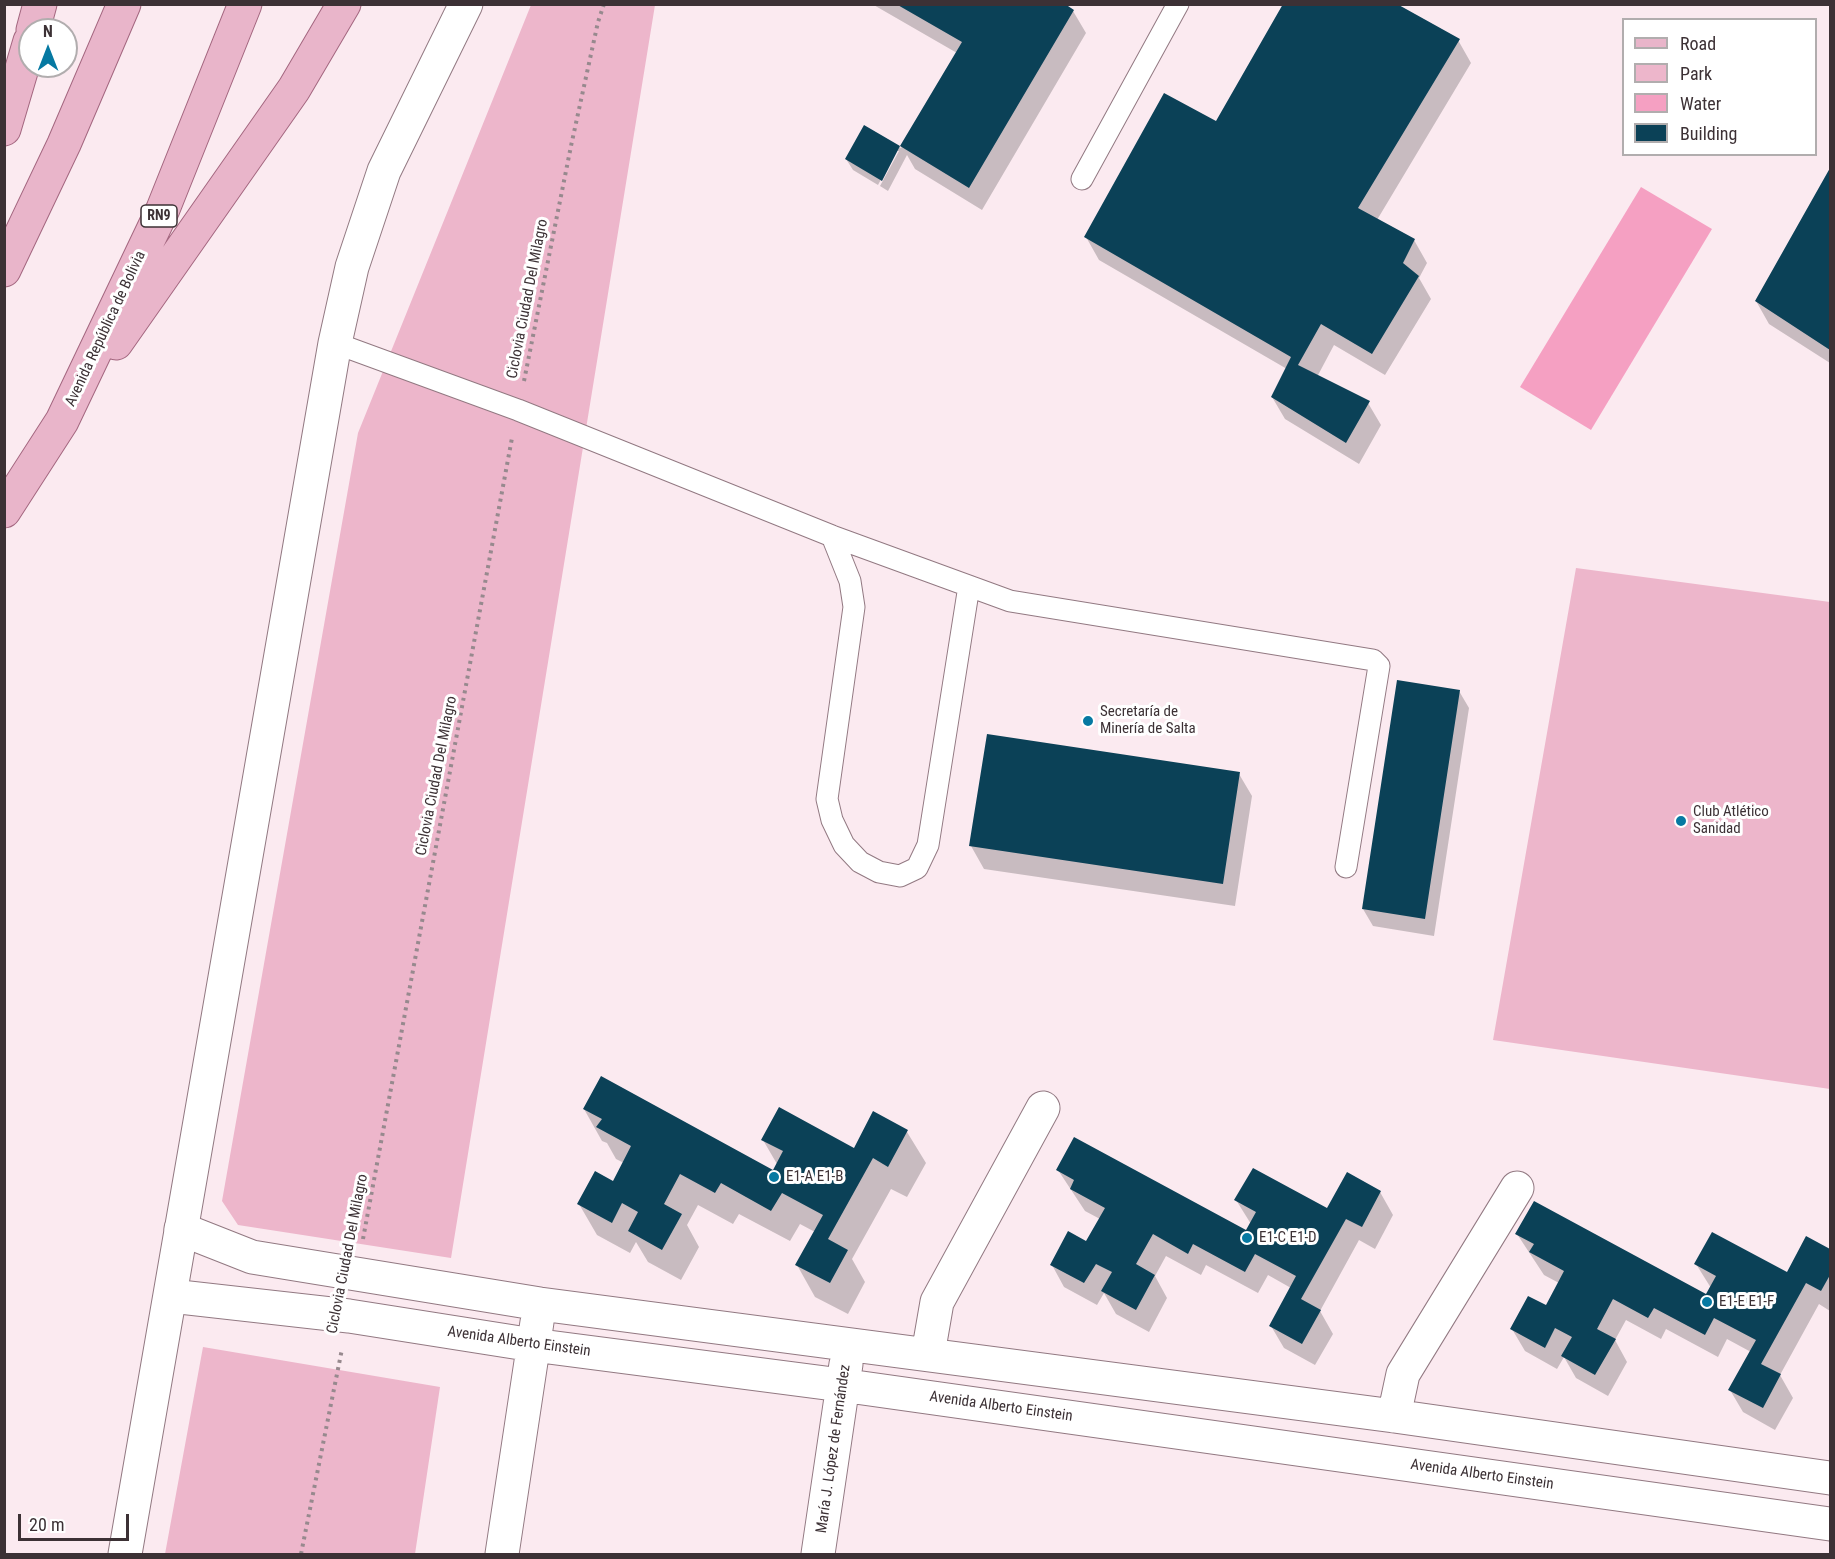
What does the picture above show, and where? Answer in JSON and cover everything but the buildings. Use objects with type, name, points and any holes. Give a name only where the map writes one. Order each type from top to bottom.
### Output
[{"type":"main road","points":[[4,270],[64,144],[124,4]]},
{"type":"main road","name":"Avenida República de Bolivia","points":[[4,511],[62,421],[163,209],[245,4]]},
{"type":"main road","points":[[62,421],[294,89],[344,4]]},
{"type":"main road","points":[[4,129],[19,78]]},
{"type":"street","points":[[125,1554],[335,343],[352,267],[384,171],[466,4]]},
{"type":"street","points":[[928,1354],[938,1302],[1042,1108]]},
{"type":"street","points":[[1394,1416],[1403,1374],[1517,1188]]},
{"type":"street","points":[[181,1229],[252,1257],[540,1304],[1394,1416],[1830,1478]]},
{"type":"street","name":"Avenida Alberto Einstein","points":[[171,1296],[349,1316],[533,1345],[841,1385],[1830,1524]]},
{"type":"street","points":[[502,1554],[540,1304]]},
{"type":"street","name":"María J. López de Fernández","points":[[818,1554],[841,1385],[850,1345]]},
{"type":"lane","points":[[1082,179],[1178,4]]},
{"type":"lane","points":[[335,343],[518,410],[832,536],[1010,601],[1374,660],[1378,666],[1346,867]]},
{"type":"lane","points":[[832,536],[850,581],[854,606],[827,799],[832,820],[844,845],[860,862],[879,872],[900,876],[917,868],[928,845],[969,586]]},
{"type":"path","name":"Ciclovia Ciudad Del Milagro","points":[[357,1274],[518,410],[576,124],[604,4]]},
{"type":"path","name":"Ciclovia Ciudad Del Milagro","points":[[301,1554],[349,1316]]},
{"type":"green space","points":[[531,5],[655,5],[451,1258],[238,1225],[222,1201],[358,433]]},
{"type":"green space","name":"Club Atlético Sanidad","points":[[1576,568],[1830,602],[1830,1089],[1493,1040]]},
{"type":"green space","points":[[203,1347],[440,1387],[415,1554],[165,1554]]},
{"type":"water","points":[[1641,187],[1712,229],[1591,430],[1520,387]]},
{"type":"place","name":"Secretaría de Minería de Salta","points":[[1088,721]]},
{"type":"place","name":"Club Atlético Sanidad","points":[[1681,821]]},
{"type":"place","name":"E1-A E1-B","points":[[774,1177]]},
{"type":"place","name":"E1-C E1-D","points":[[1247,1238]]},
{"type":"place","name":"E1-E E1-F","points":[[1707,1302]]}]
